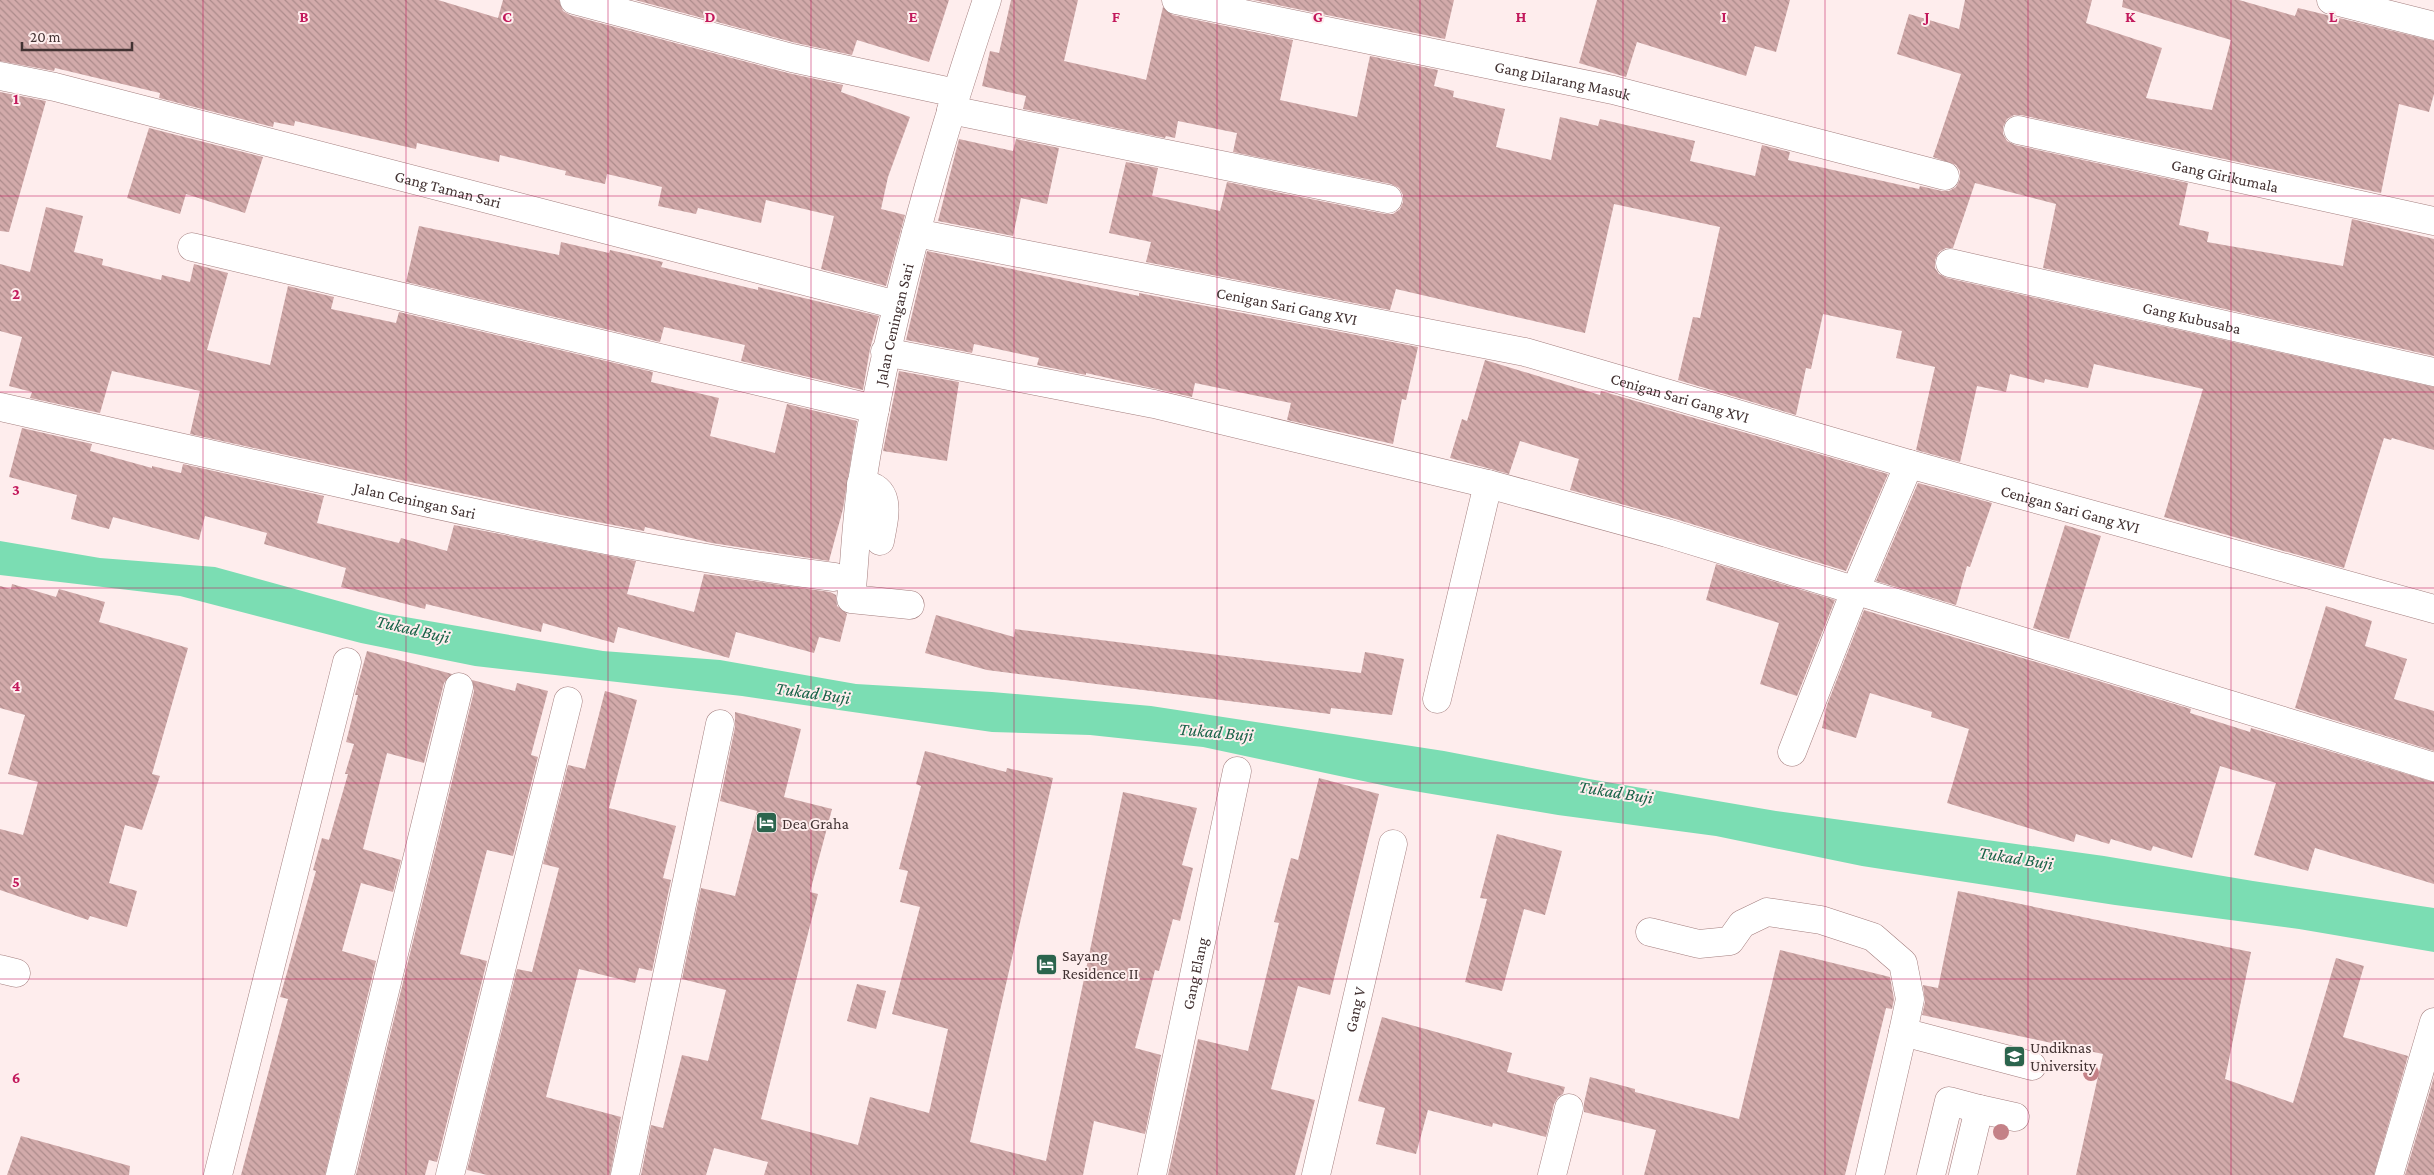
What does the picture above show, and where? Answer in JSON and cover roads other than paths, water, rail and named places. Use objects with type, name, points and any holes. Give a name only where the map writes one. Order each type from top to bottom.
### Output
[{"type":"street","points":[[574,0],[953,102],[1388,199]]},
{"type":"street","name":"Jalan Ceningan Sari","points":[[910,605],[851,599],[861,484],[885,352],[953,102],[987,0]]},
{"type":"street","name":"Gang Dilarang Masuk","points":[[1176,0],[1614,90],[1945,176]]},
{"type":"street","points":[[2332,0],[2434,26]]},
{"type":"street","name":"Gang Taman Sari","points":[[0,76],[55,87],[897,306]]},
{"type":"street","name":"Gang Girikumala","points":[[2018,130],[2434,221]]},
{"type":"street","name":"Cenigan Sari Gang XVI","points":[[916,233],[1525,352],[1909,464],[2434,608]]},
{"type":"street","points":[[192,247],[875,409]]},
{"type":"street","name":"Gang Kubusaba","points":[[1950,263],[2434,372]]},
{"type":"street","points":[[885,352],[1154,404],[1488,484],[1667,533],[2434,767]]},
{"type":"street","name":"Jalan Ceningan Sari","points":[[0,407],[517,522],[676,554],[795,573],[834,577]]},
{"type":"street","points":[[1792,752],[1855,591],[1909,464]]},
{"type":"street","points":[[861,484],[872,485],[879,489],[882,497],[886,512],[880,541]]},
{"type":"street","points":[[1437,699],[1488,484]]},
{"type":"street","points":[[218,1175],[347,662]]},
{"type":"street","points":[[340,1175],[460,686]]},
{"type":"street","points":[[450,1175],[568,701]]},
{"type":"street","points":[[625,1175],[720,724]]},
{"type":"street","name":"Gang Elang","points":[[1152,1175],[1237,771]]},
{"type":"street","name":"Gang V","points":[[1316,1175],[1393,844]]},
{"type":"street","points":[[1650,932],[1699,944],[1730,940],[1742,924],[1767,912],[1822,920],[1873,937],[1903,963],[1910,999],[1870,1175]]},
{"type":"street","points":[[2390,1175],[2434,1022]]},
{"type":"street","points":[[1903,1032],[2032,1066]]},
{"type":"street","points":[[1931,1175],[1949,1101],[2015,1117]]},
{"type":"street","points":[[1552,1175],[1569,1108]]},
{"type":"street","points":[[1963,1175],[1979,1108]]},
{"type":"water","name":"Tukad Buji","points":[[0,541],[100,558],[215,567],[382,613],[603,651],[720,660],[856,684],[992,692],[1151,706],[1444,751],[1589,779],[1776,811],[2104,856],[2253,881],[2434,908],[2434,952],[2299,929],[2115,905],[1862,866],[1716,836],[1558,815],[1396,788],[1203,747],[1090,735],[992,732],[742,696],[475,666],[361,643],[180,596],[0,575]]},
{"type":"place","name":"Dea Graha","points":[[766,823]]},
{"type":"place","name":"Sayang Residence II","points":[[1046,964]]},
{"type":"place","name":"Undiknas University","points":[[2014,1056]]}]
